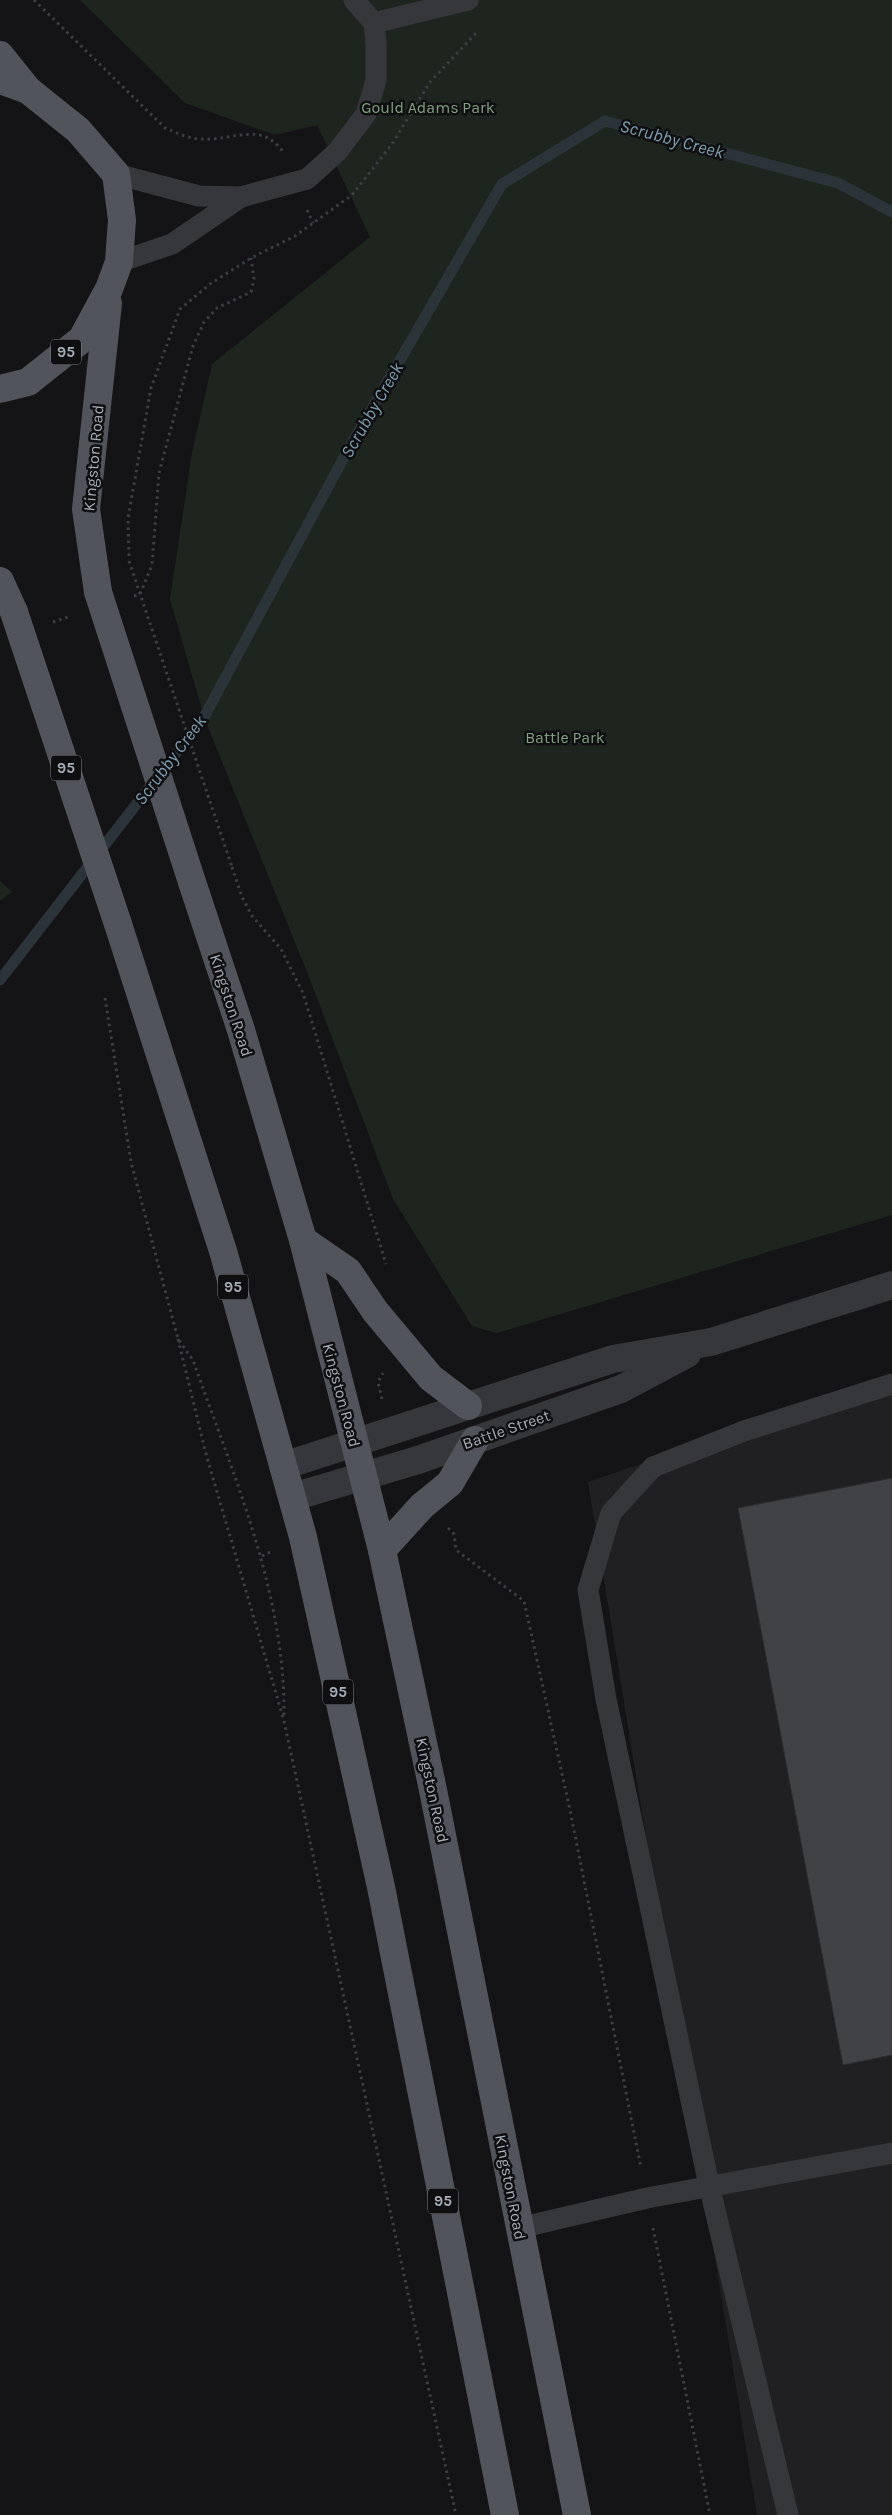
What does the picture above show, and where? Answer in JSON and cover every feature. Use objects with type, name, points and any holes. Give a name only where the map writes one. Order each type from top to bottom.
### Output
[{"type":"main road","points":[[0,55],[28,90],[78,130],[116,174]]},
{"type":"main road","points":[[0,80],[28,90]]},
{"type":"main road","name":"95","points":[[0,389],[28,382],[82,339],[109,289],[119,262],[122,220],[116,174]]},
{"type":"main road","name":"Kingston Road","points":[[109,289],[86,509],[98,592],[241,1030],[303,1240],[382,1550],[433,1790],[577,2515]]},
{"type":"main road","name":"95","points":[[0,581],[14,612],[118,924],[223,1251],[293,1497],[381,1887],[505,2515]]},
{"type":"main road","points":[[303,1240],[348,1271],[375,1311],[425,1371],[468,1406]]},
{"type":"main road","points":[[382,1550],[422,1506],[450,1483],[475,1440]]},
{"type":"street","name":"Battle Street","points":[[283,1466],[613,1359],[711,1342],[892,1285]]},
{"type":"street","name":"Battle Street","points":[[293,1497],[475,1440],[620,1389],[711,1342]]},
{"type":"lane","points":[[116,174],[199,196],[241,197],[307,179],[337,152],[366,114],[376,80],[374,23],[354,0]]},
{"type":"lane","points":[[374,23],[468,0]]},
{"type":"lane","points":[[119,262],[172,244],[241,197]]},
{"type":"lane","points":[[788,2515],[710,2185],[606,1699],[588,1590],[610,1513],[653,1467],[744,1431],[892,1384]]},
{"type":"lane","points":[[519,2228],[710,2185],[892,2153]]},
{"type":"path","points":[[34,0],[165,128],[184,136],[200,139],[259,134],[272,140],[287,158]]},
{"type":"path","points":[[303,203],[313,223]]},
{"type":"path","points":[[131,597],[140,594],[152,564],[159,473],[192,346],[204,322],[217,308],[251,292],[254,278],[251,258],[210,284],[180,309],[151,388],[128,518],[129,561],[232,867],[242,897],[252,916],[281,949],[303,993],[324,1054],[388,1271]]},
{"type":"path","points":[[47,624],[75,615]]},
{"type":"path","points":[[103,990],[131,1162],[206,1454],[284,1721],[456,2515]]},
{"type":"path","points":[[178,1340],[193,1360],[262,1556],[285,1678],[284,1721]]},
{"type":"path","points":[[422,1506],[454,1534],[456,1550],[524,1601],[570,1810],[710,2515]]},
{"type":"shaded area","points":[[892,1378],[892,2515],[757,2515],[588,1482]]},
{"type":"green space","name":"Battle Park","points":[[80,0],[892,0],[892,1215],[497,1333],[472,1326],[393,1199],[311,982],[204,717],[170,599],[192,453],[212,364],[370,237],[317,125],[275,135],[185,103]]},
{"type":"green space","points":[[0,881],[12,892],[0,901]]},
{"type":"building","points":[[892,1478],[892,2055],[843,2065],[738,1508]]},
{"type":"waterway","name":"Scrubby Creek","points":[[0,980],[204,717],[349,448],[502,184],[605,121],[838,183],[892,212]]},
{"type":"park label","name":"Gould Adams Park","points":[[428,107]]}]
